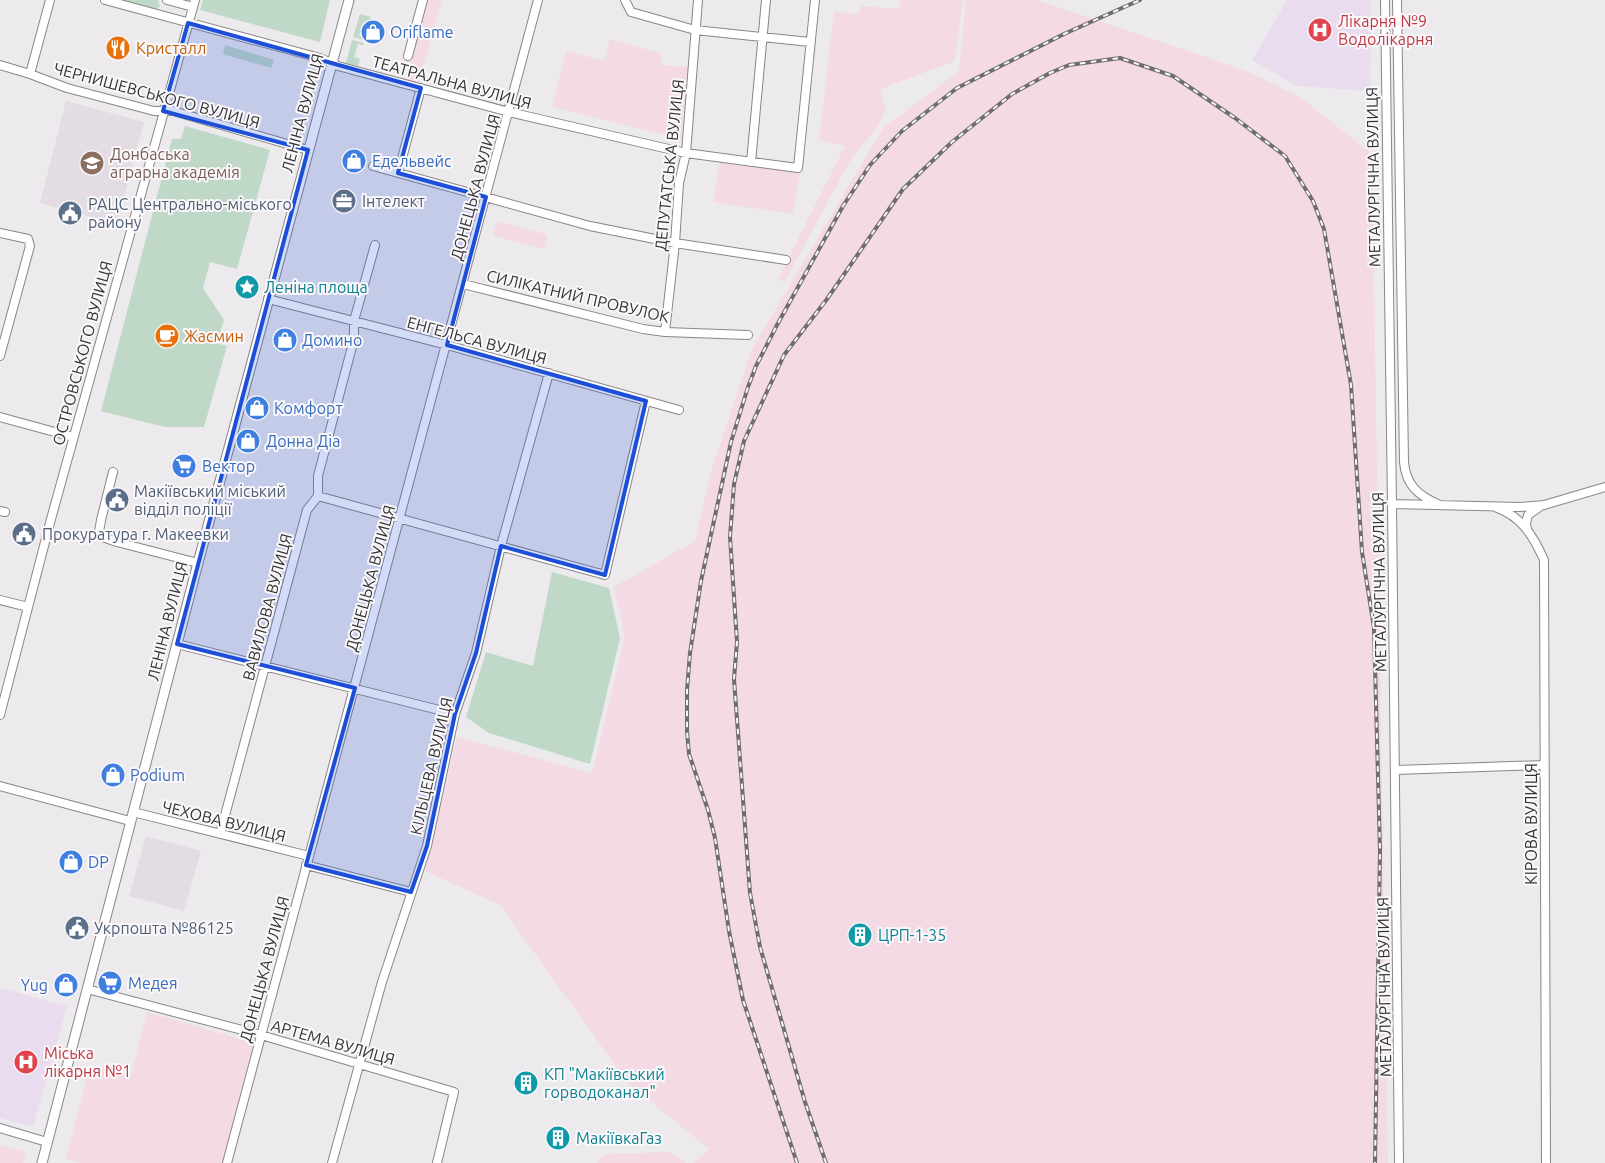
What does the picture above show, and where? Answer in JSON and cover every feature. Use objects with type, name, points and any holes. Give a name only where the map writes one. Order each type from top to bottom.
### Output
[{"type":"main road","name":"ЛЕНІНА ВУЛИЦЯ","points":[[42,1163],[198,563],[349,0]]},
{"type":"street","points":[[30,74],[50,0]]},
{"type":"street","name":"ТЕАТРАЛЬНА ВУЛИЦЯ","points":[[105,0],[320,58],[338,66],[509,112],[686,153],[798,168],[810,42]]},
{"type":"street","points":[[167,0],[194,4]]},
{"type":"street","points":[[408,56],[423,0]]},
{"type":"street","name":"ДОНЕЦЬКА ВУЛИЦЯ","points":[[227,1163],[538,0]]},
{"type":"street","points":[[626,0],[631,12],[695,30],[810,42],[815,0]]},
{"type":"street","name":"ДЕПУТАТСЬКА ВУЛИЦЯ","points":[[665,332],[675,244],[679,183],[686,153],[698,0]]},
{"type":"street","points":[[751,162],[766,0]]},
{"type":"street","name":"МЕТАЛУРГІЧНА ВУЛИЦЯ","points":[[1385,0],[1399,1163]]},
{"type":"street","name":"МЕТАЛУРГІЧНА ВУЛИЦЯ","points":[[1397,0],[1404,462],[1406,475],[1412,486],[1426,499],[1440,505]]},
{"type":"street","name":"ОСТРОВСЬКОГО ВУЛИЦЯ","points":[[0,715],[3,692],[194,4]]},
{"type":"street","name":"ЧЕРНИШЕВСЬКОГО ВУЛИЦЯ","points":[[0,66],[30,74],[68,88],[154,110],[173,111],[308,150]]},
{"type":"street","points":[[398,173],[420,88]]},
{"type":"street","points":[[373,166],[590,226],[675,244],[786,260]]},
{"type":"street","points":[[0,232],[28,239],[30,246],[0,356]]},
{"type":"street","name":"ВАВИЛОВА ВУЛИЦЯ","points":[[220,834],[307,510],[318,496],[318,476],[354,339],[354,321],[375,245]]},
{"type":"street","name":"СИЛІКАТНИЙ ПРОВУЛОК","points":[[463,284],[643,329],[665,332],[748,335]]},
{"type":"street","name":"ЕНГЕЛЬСА ВУЛИЦЯ","points":[[268,299],[447,345],[679,410]]},
{"type":"street","name":"КІЛЬЦЕВА ВУЛИЦЯ","points":[[332,1163],[382,982],[427,846],[455,714],[476,653],[501,546],[549,373]]},
{"type":"street","points":[[318,496],[606,575],[646,400]]},
{"type":"street","points":[[0,417],[74,436]]},
{"type":"street","points":[[113,472],[99,532],[105,538],[117,542],[198,563]]},
{"type":"street","points":[[1392,504],[1520,508],[1544,505],[1605,487]]},
{"type":"street","points":[[1527,529],[1528,515],[1544,505]]},
{"type":"street","name":"КІРОВА ВУЛИЦЯ","points":[[1494,507],[1513,516],[1527,529],[1544,560],[1546,1163]]},
{"type":"street","points":[[0,600],[28,607]]},
{"type":"street","points":[[177,644],[455,714]]},
{"type":"street","points":[[1395,770],[1544,764]]},
{"type":"street","name":"ЧЕХОВА ВУЛИЦЯ","points":[[0,786],[132,817],[220,834],[309,856]]},
{"type":"street","points":[[306,865],[411,892]]},
{"type":"street","name":"АРТЕМА ВУЛИЦЯ","points":[[87,989],[261,1035],[454,1092],[437,1163]]},
{"type":"street","points":[[0,1128],[47,1142]]},
{"type":"highlighted area","points":[[188,23],[421,88],[398,173],[486,197],[447,345],[646,401],[605,575],[501,546],[476,653],[455,714],[427,846],[411,892],[306,865],[355,688],[177,644],[308,150],[163,111]]},
{"type":"shaded area","points":[[427,0],[442,0],[419,83],[405,80]]},
{"type":"shaded area","points":[[900,0],[963,0],[955,61],[880,89],[886,110],[876,130],[848,164],[785,282],[778,279],[845,146],[819,140],[834,12],[859,14],[860,6],[899,9]]},
{"type":"shaded area","points":[[966,0],[1037,0],[1247,71],[1300,97],[1372,154],[1388,1163],[694,1163],[709,1149],[628,1083],[500,905],[425,871],[457,737],[592,773],[625,637],[614,587],[695,541],[711,472],[752,349],[883,128],[959,71]]},
{"type":"shaded area","name":"Лікарня №9 Водолікарня","points":[[1287,0],[1371,0],[1370,91],[1297,86],[1252,60]]},
{"type":"shaded area","points":[[610,39],[662,54],[661,65],[688,67],[681,139],[552,107],[566,51],[604,61]]},
{"type":"shaded area","name":"Донбаська аграрна академія","points":[[66,101],[144,122],[117,224],[40,203]]},
{"type":"shaded area","points":[[720,162],[800,173],[793,214],[713,202]]},
{"type":"shaded area","points":[[497,221],[548,235],[544,249],[493,236]]},
{"type":"shaded area","points":[[146,836],[201,851],[184,911],[129,896]]},
{"type":"shaded area","name":"Міська лікарня №1","points":[[0,988],[67,1006],[33,1127],[0,1118]]},
{"type":"shaded area","points":[[147,1012],[254,1043],[224,1163],[81,1163],[66,1159],[90,1066],[131,1076]]},
{"type":"shaded area","points":[[0,1145],[26,1152],[23,1163],[0,1163]]},
{"type":"shaded area","points":[[670,1152],[686,1163],[597,1163],[605,1154]]},
{"type":"green space","points":[[114,0],[158,0],[160,6],[154,11]]},
{"type":"green space","points":[[203,0],[330,0],[320,42],[200,10]]},
{"type":"green space","points":[[360,14],[371,17],[369,24],[363,23],[359,36],[365,38],[365,40],[353,37]]},
{"type":"green space","points":[[352,40],[364,43],[363,45],[358,44],[354,57],[360,59],[358,66],[346,63]]},
{"type":"green space","points":[[225,45],[274,60],[271,68],[223,54]]},
{"type":"green space","points":[[185,126],[270,150],[237,269],[210,262],[203,288],[224,320],[217,343],[227,346],[204,427],[165,427],[101,411],[172,139],[181,139]]},
{"type":"green space","points":[[552,572],[609,588],[620,638],[590,764],[489,733],[466,717],[486,652],[533,666]]},
{"type":"railway","points":[[797,1163],[743,1000],[729,931],[715,838],[708,810],[689,754],[687,690],[690,653],[701,581],[731,442],[756,366],[843,206],[870,165],[902,131],[957,88],[1064,34],[1140,0]]},
{"type":"railway","points":[[826,1163],[805,1102],[760,947],[750,893],[734,679],[737,642],[730,537],[734,484],[744,441],[784,355],[827,299],[903,189],[952,142],[1012,94],[1069,65],[1120,58],[1173,76],[1235,118],[1285,156],[1313,201],[1324,229],[1351,385],[1362,552],[1374,628],[1380,851],[1375,1163]]},
{"type":"place","name":"Лікарня №9 Водолікарня","points":[[1320,30]]},
{"type":"place","name":"Oriflame","points":[[373,32]]},
{"type":"place","name":"Кристалл","points":[[118,48]]},
{"type":"place","name":"Едельвейс","points":[[354,161]]},
{"type":"place","name":"Донбаська аграрна академія","points":[[92,163]]},
{"type":"place","name":"Інтелект","points":[[344,201]]},
{"type":"place","name":"РАЦС Центрально-міського району","points":[[70,213]]},
{"type":"place","name":"Леніна площа","points":[[247,287]]},
{"type":"place","name":"Жасмин","points":[[167,336]]},
{"type":"place","name":"Домино","points":[[285,340]]},
{"type":"place","name":"Комфорт","points":[[257,408]]},
{"type":"place","name":"Донна Діа","points":[[248,441]]},
{"type":"place","name":"Вектор","points":[[184,466]]},
{"type":"place","name":"Макіївський міський відділ поліції","points":[[117,500]]},
{"type":"place","name":"Прокуратура г. Макеевки","points":[[24,534]]},
{"type":"place","name":"Podium","points":[[113,775]]},
{"type":"place","name":"DP","points":[[71,862]]},
{"type":"place","name":"Укрпошта №86125","points":[[77,928]]},
{"type":"place","name":"ЦРП-1-35","points":[[860,935]]},
{"type":"place","name":"Медея","points":[[110,983]]},
{"type":"place","name":"Yug","points":[[66,985]]},
{"type":"place","name":"Міська лікарня №1","points":[[26,1062]]},
{"type":"place","name":"КП \"Макіївський горводоканал\"","points":[[526,1083]]},
{"type":"place","name":"МакіївкаГаз","points":[[558,1138]]}]
